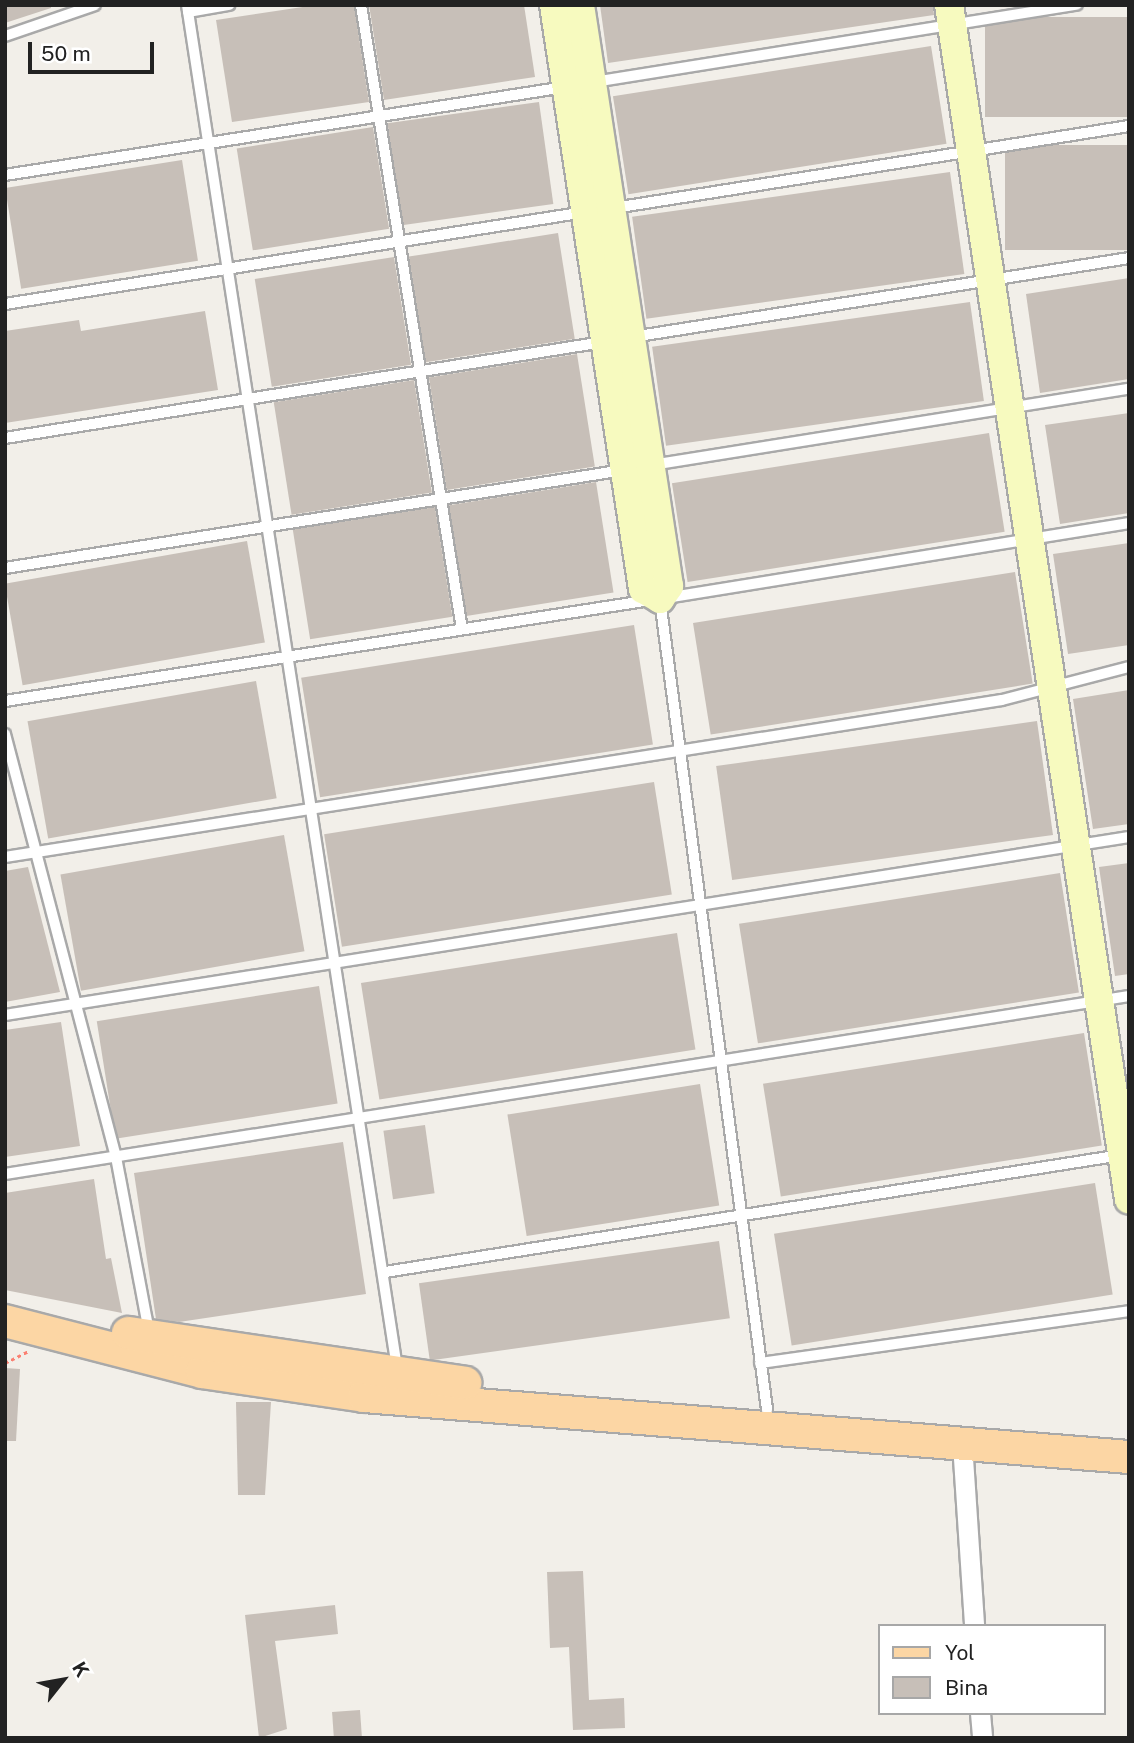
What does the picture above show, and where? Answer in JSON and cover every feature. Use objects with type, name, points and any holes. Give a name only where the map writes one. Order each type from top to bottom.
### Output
[{"type":"main road","points":[[5,1303],[150,1338],[398,1376],[767,1410],[1129,1439]]},
{"type":"main road","points":[[5,1321],[202,1372],[364,1396],[1129,1457]]},
{"type":"street","points":[[554,5],[579,85],[638,468],[669,586],[660,599]]},
{"type":"street","points":[[579,85],[580,5]]},
{"type":"street","points":[[951,15],[1050,687],[1125,1154],[1129,1200]]},
{"type":"street","points":[[962,1443],[974,1624]]},
{"type":"street","points":[[980,1715],[982,1738]]},
{"type":"lane","points":[[5,36],[94,5]]},
{"type":"lane","points":[[229,5],[187,8],[284,657],[335,963],[357,1119],[385,1272],[398,1376]]},
{"type":"lane","points":[[361,5],[462,629]]},
{"type":"lane","points":[[5,174],[579,85],[951,15],[1077,5]]},
{"type":"lane","points":[[5,304],[1129,126]]},
{"type":"lane","points":[[5,439],[1129,258]]},
{"type":"lane","points":[[5,568],[1129,389]]},
{"type":"lane","points":[[5,701],[1129,523]]},
{"type":"lane","points":[[660,599],[767,1410]]},
{"type":"lane","points":[[5,857],[680,754],[1050,687],[1129,667]]},
{"type":"lane","points":[[5,734],[116,1157],[150,1338]]},
{"type":"lane","points":[[5,1015],[1129,837]]},
{"type":"lane","points":[[5,1174],[1129,996]]},
{"type":"lane","points":[[385,1272],[1125,1154]]},
{"type":"lane","points":[[761,1363],[1129,1311]]},
{"type":"building","points":[[5,5],[51,5],[51,8],[5,23]]},
{"type":"building","points":[[316,5],[354,5],[369,102],[232,122],[216,20]]},
{"type":"building","points":[[369,5],[524,5],[535,77],[384,100]]},
{"type":"building","points":[[600,5],[933,5],[934,15],[608,63]]},
{"type":"building","points":[[985,17],[1129,17],[1129,117],[985,117]]},
{"type":"building","points":[[931,46],[946,144],[628,194],[613,96]]},
{"type":"building","points":[[539,102],[553,204],[402,225],[387,123]]},
{"type":"building","points":[[373,127],[389,229],[253,250],[237,149]]},
{"type":"building","points":[[1005,145],[1129,145],[1129,250],[1005,250]]},
{"type":"building","points":[[182,160],[198,261],[21,289],[5,188]]},
{"type":"building","points":[[950,172],[964,274],[646,319],[632,217]]},
{"type":"building","points":[[558,233],[575,339],[426,362],[409,257]]},
{"type":"building","points":[[394,257],[411,365],[272,387],[255,279]]},
{"type":"building","points":[[1129,278],[1129,379],[1040,393],[1026,294]]},
{"type":"building","points":[[970,302],[984,401],[666,446],[652,347]]},
{"type":"building","points":[[205,311],[218,390],[5,423],[5,331],[79,320],[81,331]]},
{"type":"building","points":[[577,354],[595,467],[447,490],[429,377]]},
{"type":"building","points":[[414,380],[432,493],[292,515],[274,402]]},
{"type":"building","points":[[1129,413],[1129,513],[1060,524],[1045,425]]},
{"type":"building","points":[[989,433],[1005,532],[688,582],[672,483]]},
{"type":"building","points":[[596,482],[614,593],[466,616],[449,505]]},
{"type":"building","points":[[435,507],[452,617],[310,639],[293,530]]},
{"type":"building","points":[[247,541],[265,642],[23,685],[5,584]]},
{"type":"building","points":[[1129,543],[1129,645],[1068,654],[1053,554]]},
{"type":"building","points":[[1015,572],[1033,684],[711,735],[693,623]]},
{"type":"building","points":[[634,625],[653,745],[320,797],[301,678]]},
{"type":"building","points":[[256,681],[277,798],[48,838],[28,721]]},
{"type":"building","points":[[1129,690],[1129,824],[1093,829],[1073,699]]},
{"type":"building","points":[[1037,721],[1053,835],[732,880],[716,766]]},
{"type":"building","points":[[654,782],[672,895],[342,947],[324,834]]},
{"type":"building","points":[[284,835],[304,951],[81,991],[60,874]]},
{"type":"building","points":[[1129,863],[1129,974],[1115,976],[1099,867]]},
{"type":"building","points":[[28,867],[60,992],[5,1002],[5,871]]},
{"type":"building","points":[[1060,873],[1079,993],[758,1043],[739,924]]},
{"type":"building","points":[[677,933],[695,1050],[379,1100],[361,983]]},
{"type":"building","points":[[319,986],[338,1104],[115,1139],[97,1021]]},
{"type":"building","points":[[61,1022],[80,1146],[5,1157],[5,1030]]},
{"type":"building","points":[[1084,1033],[1102,1146],[781,1196],[763,1084]]},
{"type":"building","points":[[700,1084],[719,1205],[527,1236],[507,1115]]},
{"type":"building","points":[[425,1125],[435,1193],[393,1199],[383,1131]]},
{"type":"building","points":[[343,1142],[366,1294],[179,1322],[156,1319],[134,1173]]},
{"type":"building","points":[[94,1179],[106,1259],[111,1258],[122,1313],[5,1290],[5,1193]]},
{"type":"building","points":[[1095,1183],[1113,1295],[792,1345],[774,1234]]},
{"type":"building","points":[[719,1241],[730,1318],[430,1360],[419,1283]]},
{"type":"building","points":[[5,1368],[20,1369],[16,1441],[5,1441]]},
{"type":"building","points":[[236,1402],[271,1402],[265,1495],[238,1495]]},
{"type":"building","points":[[583,1571],[589,1700],[624,1698],[625,1728],[573,1730],[569,1647],[550,1648],[547,1572]]},
{"type":"building","points":[[335,1605],[338,1634],[275,1641],[287,1729],[259,1738],[245,1615]]},
{"type":"building","points":[[360,1710],[362,1738],[334,1738],[332,1712]]}]
